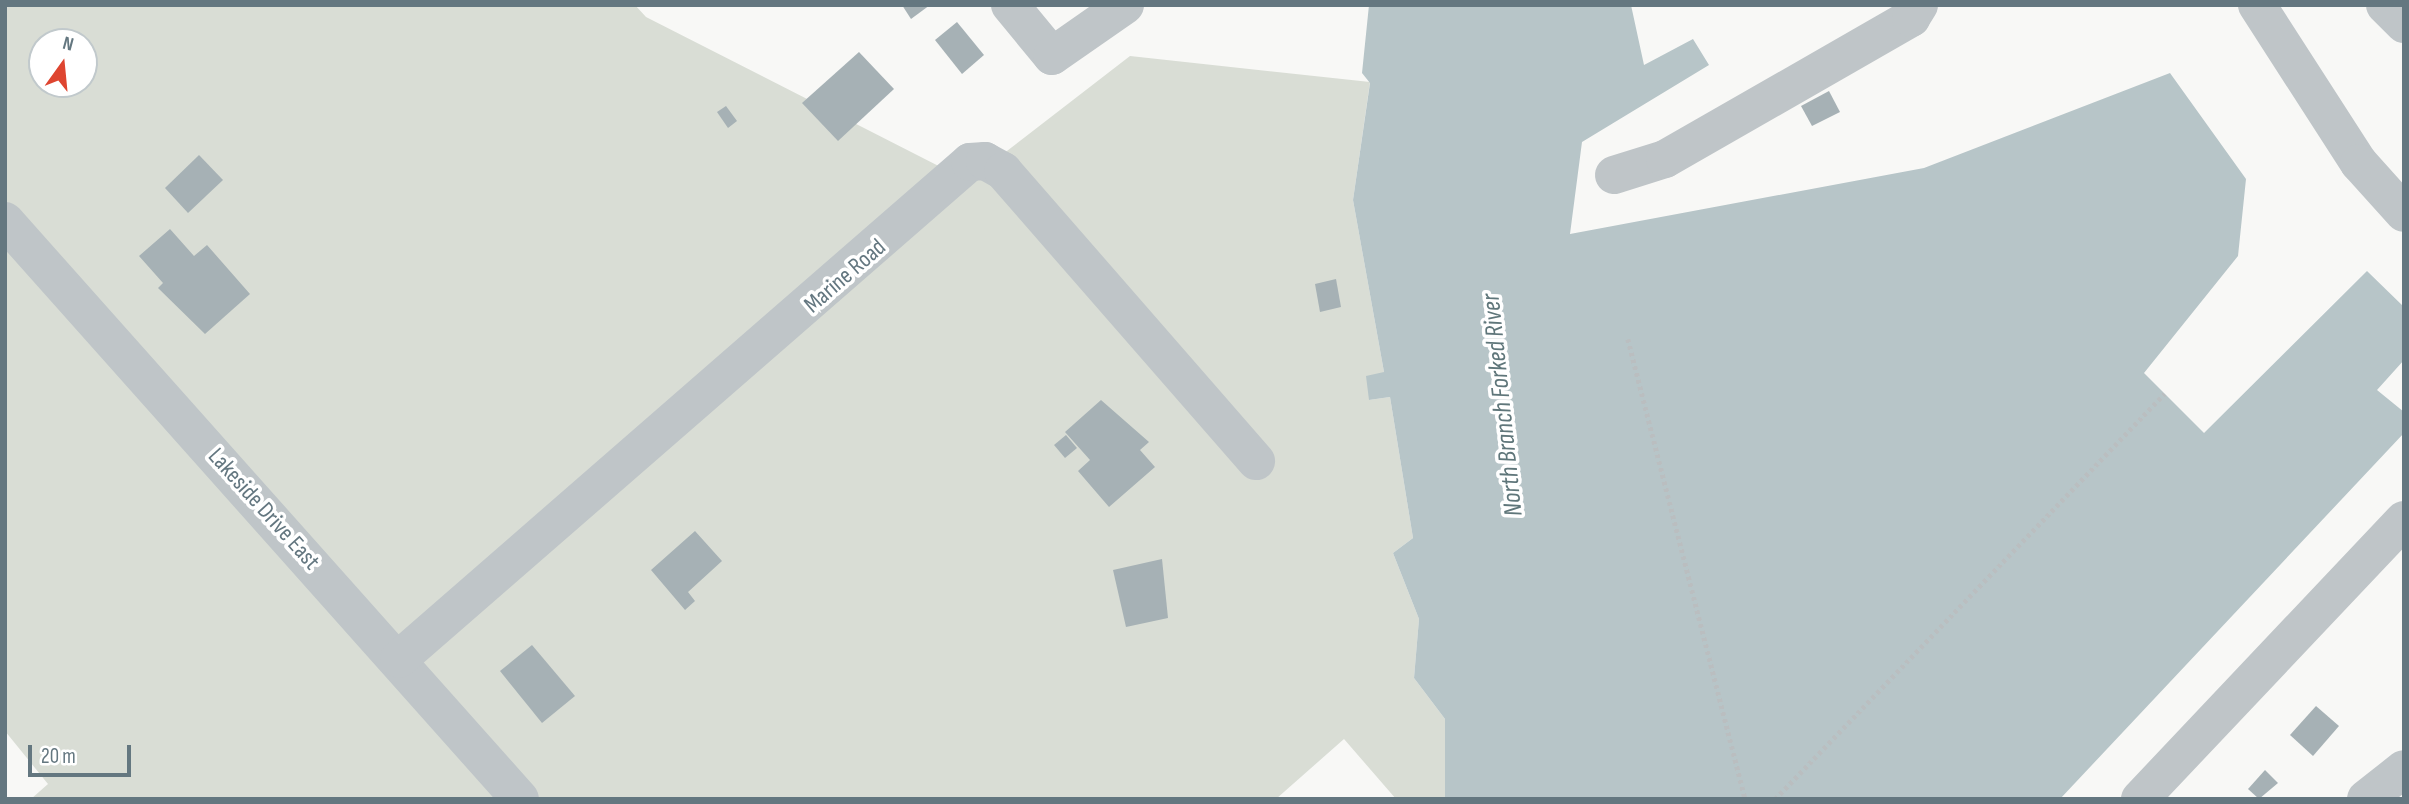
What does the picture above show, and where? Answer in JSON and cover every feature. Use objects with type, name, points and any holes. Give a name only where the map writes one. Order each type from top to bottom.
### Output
[{"type":"street","points":[[1010,5],[1052,56],[1125,5]]},
{"type":"street","points":[[1614,175],[1665,159],[1911,18],[1919,5]]},
{"type":"street","points":[[2258,5],[2359,163],[2404,213]]},
{"type":"street","points":[[2385,5],[2404,24]]},
{"type":"street","name":"Marine Road","points":[[399,659],[970,162],[985,161],[1003,171],[1256,461]]},
{"type":"street","name":"Lakeside Drive East","points":[[5,221],[399,659],[520,799]]},
{"type":"street","points":[[2140,799],[2404,520]]},
{"type":"street","points":[[2365,799],[2404,769]]},
{"type":"path","points":[[1628,339],[1745,799]]},
{"type":"path","points":[[1775,799],[2164,394]]},
{"type":"shaded area","points":[[5,5],[635,5],[646,17],[968,181],[1130,56],[1370,82],[1353,200],[1384,372],[1369,400],[1390,397],[1413,538],[1393,553],[1419,619],[1414,678],[1445,719],[1445,799],[1396,799],[1344,739],[1276,799],[31,799],[48,784],[5,731]]},
{"type":"water","name":"North Branch Forked River","points":[[1369,5],[1631,5],[1644,65],[1693,39],[1709,65],[1582,142],[1570,234],[1924,168],[2170,73],[2246,179],[2238,256],[2144,373],[2204,433],[2367,271],[2404,307],[2404,360],[2377,390],[2404,412],[2404,433],[2060,799],[1445,799],[1445,719],[1414,678],[1419,619],[1393,553],[1413,538],[1390,397],[1369,400],[1366,376],[1384,372],[1353,200],[1370,83],[1362,73]]},
{"type":"building","points":[[902,5],[930,5],[911,19]]},
{"type":"building","points":[[957,22],[984,55],[962,74],[935,40]]},
{"type":"building","points":[[859,52],[894,89],[838,141],[802,103]]},
{"type":"building","points":[[1829,91],[1840,112],[1812,126],[1801,106]]},
{"type":"building","points":[[726,106],[737,121],[728,128],[717,112]]},
{"type":"building","points":[[199,155],[223,180],[188,213],[165,188]]},
{"type":"building","points":[[170,229],[194,256],[207,245],[250,294],[205,334],[158,288],[163,283],[139,256]]},
{"type":"building","points":[[1336,279],[1341,307],[1320,312],[1315,284]]},
{"type":"building","points":[[1101,400],[1149,442],[1140,450],[1155,467],[1109,507],[1078,471],[1090,460],[1065,432]]},
{"type":"building","points":[[1066,435],[1077,448],[1065,458],[1054,445]]},
{"type":"building","points":[[695,531],[722,561],[688,592],[695,601],[685,610],[651,570]]},
{"type":"building","points":[[1162,559],[1168,618],[1126,627],[1113,570]]},
{"type":"building","points":[[532,645],[575,696],[542,723],[500,671]]},
{"type":"building","points":[[2316,706],[2339,726],[2313,756],[2290,735]]},
{"type":"building","points":[[2265,770],[2278,783],[2259,799],[2248,789]]}]
